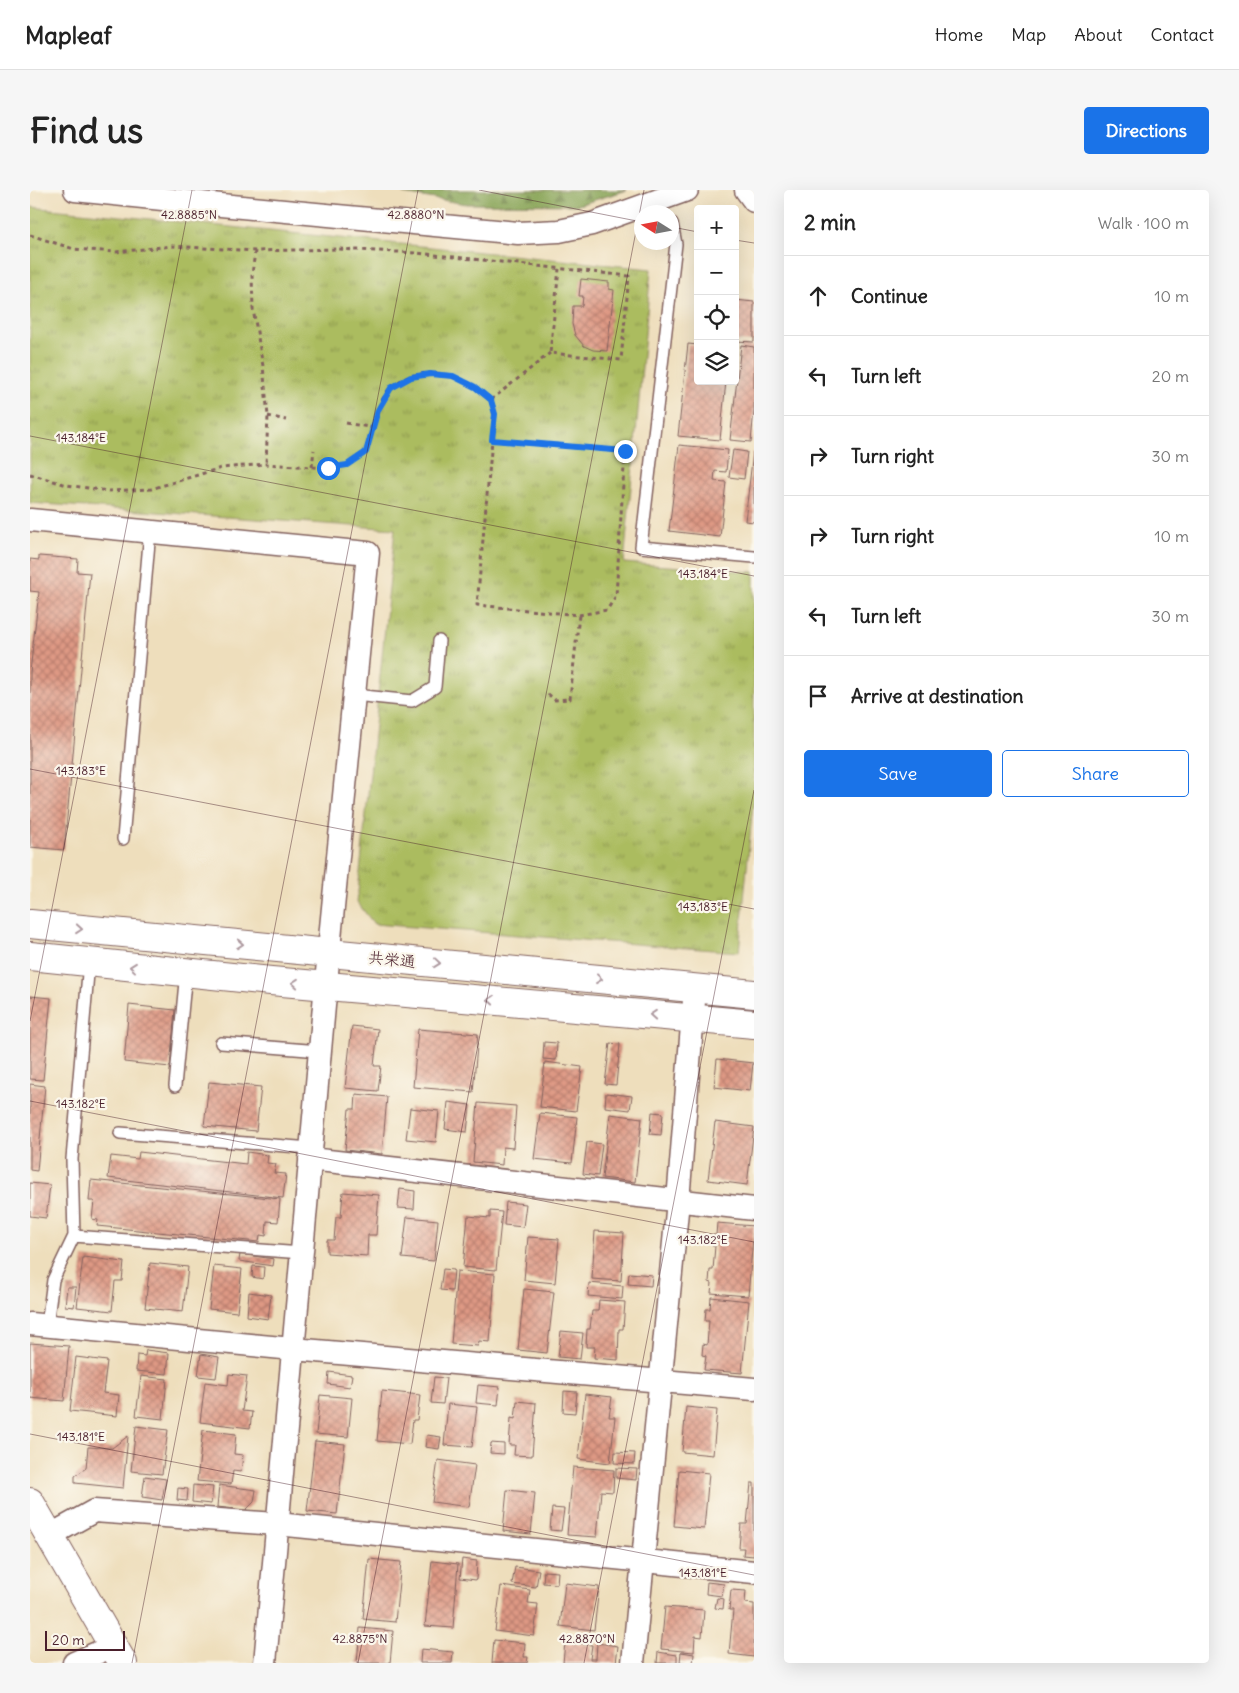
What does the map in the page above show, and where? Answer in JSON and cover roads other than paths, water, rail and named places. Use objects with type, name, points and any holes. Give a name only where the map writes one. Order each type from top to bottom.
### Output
[{"type":"street","points":[[75,190],[222,198],[518,233],[558,231],[592,224],[674,200]]},
{"type":"street","points":[[746,190],[754,201]]},
{"type":"street","points":[[30,520],[368,553],[329,952],[265,1663]]},
{"type":"street","name":"共栄通","points":[[30,924],[754,994]]},
{"type":"street","name":"共栄通","points":[[30,956],[754,1024]]},
{"type":"street","points":[[633,1663],[678,1201],[695,988]]},
{"type":"street","points":[[311,1153],[678,1201],[754,1209]]},
{"type":"street","points":[[38,1324],[293,1349],[754,1389]]},
{"type":"street","points":[[30,1502],[118,1654],[74,1663]]},
{"type":"street","points":[[49,1536],[94,1511],[277,1524],[754,1572]]},
{"type":"lane","points":[[675,250],[641,548],[754,557]]},
{"type":"lane","points":[[123,838],[150,531]]},
{"type":"lane","points":[[354,695],[412,701],[435,687],[439,641]]},
{"type":"lane","points":[[38,1324],[53,1280],[74,1236],[72,1159],[88,962]]},
{"type":"lane","points":[[174,1086],[186,972]]},
{"type":"lane","points":[[221,1043],[320,1051]]},
{"type":"lane","points":[[120,1133],[311,1153]]},
{"type":"lane","points":[[74,1236],[302,1253]]}]
